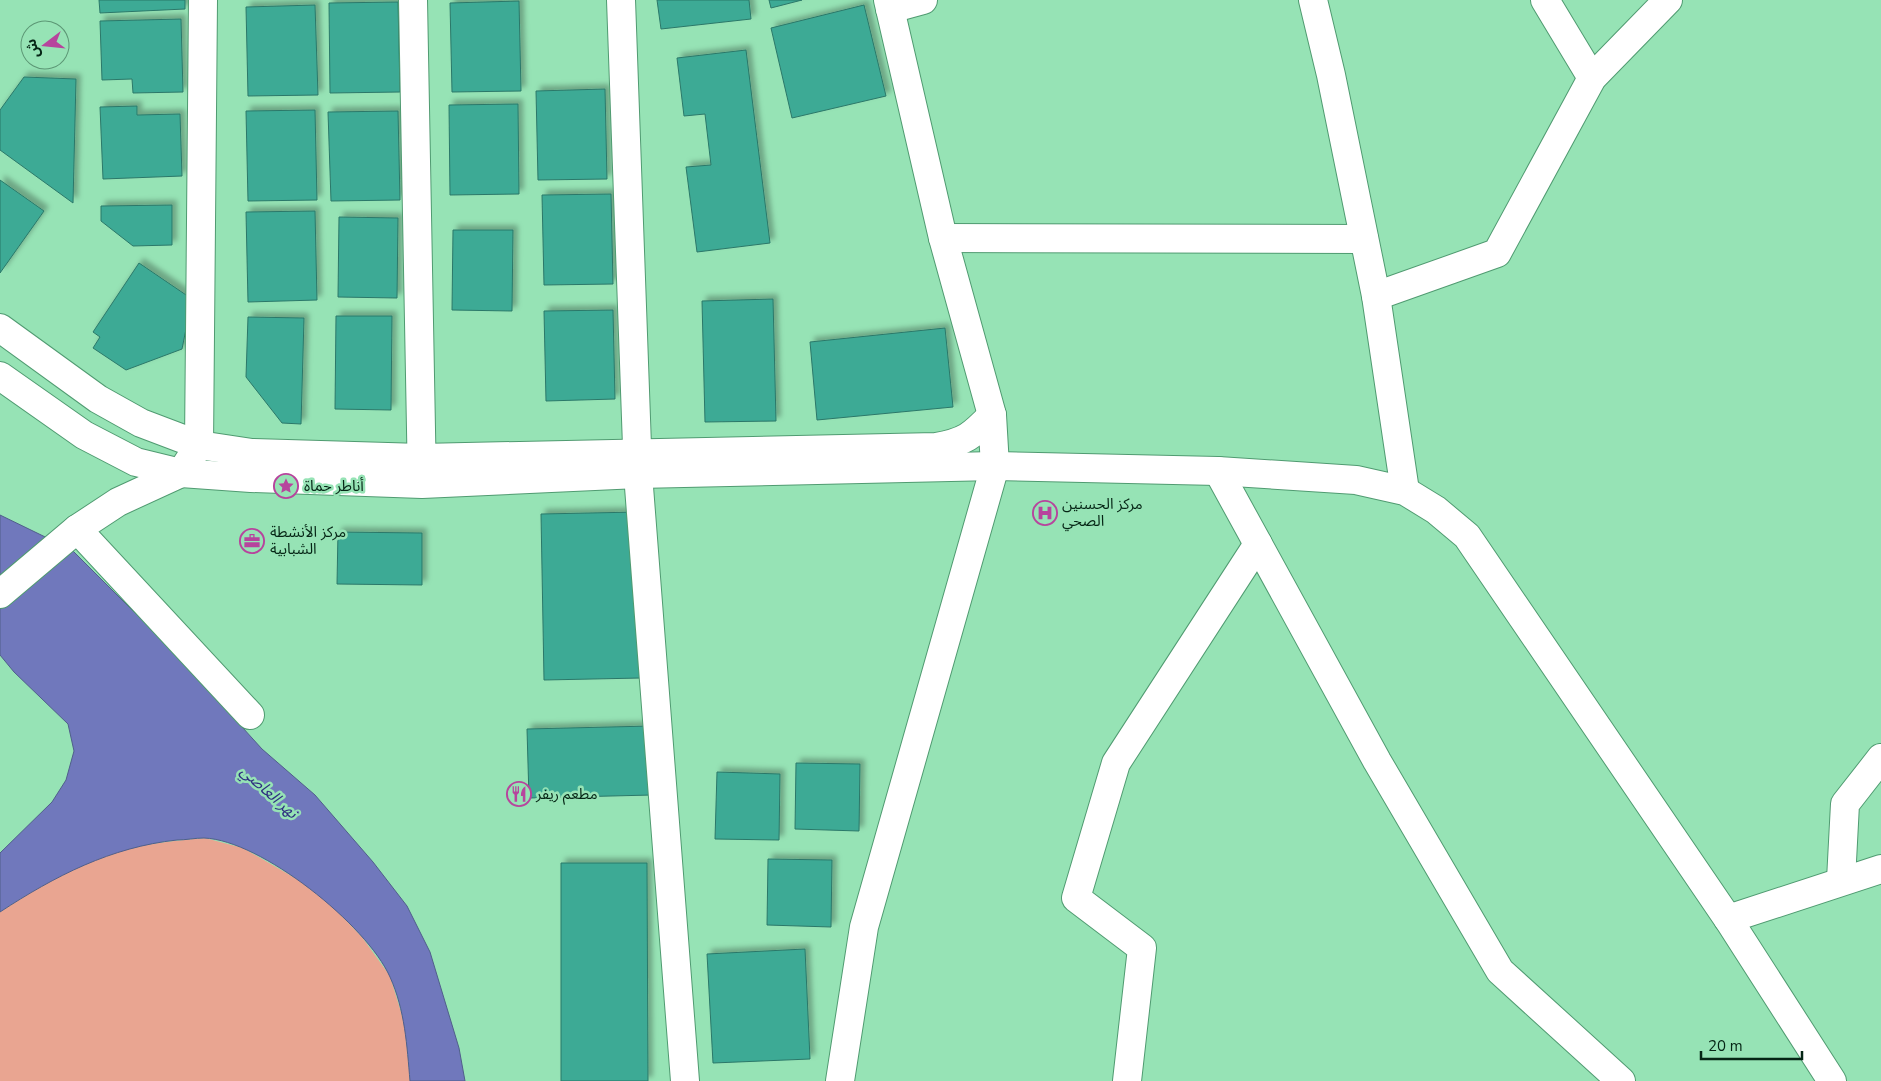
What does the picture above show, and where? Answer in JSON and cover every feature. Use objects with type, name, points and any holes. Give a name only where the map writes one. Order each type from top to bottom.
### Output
[{"type":"street","points":[[0,594],[78,529],[118,502],[180,473],[199,445],[203,0]]},
{"type":"street","points":[[413,0],[421,471]]},
{"type":"street","points":[[621,0],[638,464],[685,1081]]},
{"type":"street","points":[[840,1081],[864,927],[995,466],[992,415],[942,238],[889,4],[924,0]]},
{"type":"street","points":[[1312,0],[1376,296],[1405,491]]},
{"type":"street","points":[[1545,0],[1592,78]]},
{"type":"street","points":[[1376,296],[1497,253],[1592,78],[1668,0]]},
{"type":"street","points":[[942,238],[1364,239]]},
{"type":"street","points":[[0,328],[98,399],[141,423],[199,445],[252,453],[421,471]]},
{"type":"street","points":[[0,376],[84,435],[136,462],[180,473],[251,478],[638,464],[936,447],[960,443],[992,415]]},
{"type":"street","points":[[638,464],[995,466],[1218,471],[1356,480],[1405,491],[1436,510],[1467,536],[1728,920],[1832,1081]]},
{"type":"street","points":[[1218,471],[1377,761],[1500,971],[1621,1081]]},
{"type":"street","points":[[78,529],[250,715]]},
{"type":"street","points":[[1127,1081],[1142,948],[1076,898],[1116,763],[1258,544]]},
{"type":"street","points":[[1841,880],[1845,804],[1881,758]]},
{"type":"street","points":[[1728,920],[1841,880],[1881,869]]},
{"type":"shaded area","points":[[205,838],[243,848],[302,882],[333,907],[362,937],[390,976],[405,1025],[410,1081],[0,1081],[0,912],[55,878],[98,858],[147,845]]},
{"type":"water","name":"نهر العاصي","points":[[0,515],[72,550],[175,653],[262,749],[315,795],[373,862],[407,906],[430,952],[459,1048],[465,1081],[410,1081],[408,1055],[399,1002],[390,977],[378,956],[336,911],[310,889],[282,869],[254,853],[227,842],[204,838],[177,840],[129,849],[106,856],[63,875],[0,912],[0,853],[52,802],[66,780],[74,751],[68,724],[14,672],[0,655]]},
{"type":"building","points":[[99,0],[185,0],[185,9],[100,13]]},
{"type":"building","points":[[657,0],[749,0],[751,19],[661,29]]},
{"type":"building","points":[[769,0],[802,0],[771,8]]},
{"type":"building","points":[[519,1],[521,91],[452,92],[450,3]]},
{"type":"building","points":[[398,2],[400,92],[330,93],[329,3]]},
{"type":"building","points":[[315,5],[318,95],[248,96],[246,7]]},
{"type":"building","points":[[864,5],[886,96],[792,118],[771,28]]},
{"type":"building","points":[[181,19],[183,92],[133,93],[132,79],[102,80],[100,21]]},
{"type":"building","points":[[746,50],[770,243],[697,252],[686,167],[711,165],[705,114],[684,116],[677,58]]},
{"type":"building","points":[[24,77],[76,79],[73,203],[0,150],[0,110]]},
{"type":"building","points":[[605,89],[607,179],[538,180],[536,91]]},
{"type":"building","points":[[518,104],[519,194],[450,195],[449,105]]},
{"type":"building","points":[[137,106],[137,115],[180,114],[182,176],[103,179],[100,107]]},
{"type":"building","points":[[315,110],[317,200],[248,201],[246,111]]},
{"type":"building","points":[[398,111],[400,200],[331,201],[328,112]]},
{"type":"building","points":[[0,180],[44,211],[0,273]]},
{"type":"building","points":[[611,194],[613,284],[544,285],[542,195]]},
{"type":"building","points":[[172,205],[172,245],[133,246],[101,221],[101,206]]},
{"type":"building","points":[[315,211],[317,300],[248,302],[246,212]]},
{"type":"building","points":[[339,217],[398,218],[397,298],[338,297]]},
{"type":"building","points":[[453,230],[513,230],[512,311],[452,310]]},
{"type":"building","points":[[139,263],[192,299],[182,349],[126,370],[93,348],[100,337],[93,332]]},
{"type":"building","points":[[773,299],[776,421],[705,422],[702,301]]},
{"type":"building","points":[[613,310],[615,399],[546,401],[544,311]]},
{"type":"building","points":[[336,316],[392,316],[391,410],[335,409]]},
{"type":"building","points":[[248,317],[304,318],[301,424],[282,423],[246,377]]},
{"type":"building","points":[[945,328],[953,407],[817,420],[810,342]]},
{"type":"building","points":[[638,512],[641,678],[544,680],[541,514]]},
{"type":"building","points":[[338,532],[422,533],[422,585],[337,584]]},
{"type":"building","points":[[650,726],[652,795],[529,798],[527,729]]},
{"type":"building","points":[[796,763],[860,764],[859,831],[795,829]]},
{"type":"building","points":[[717,772],[780,774],[779,840],[715,839]]},
{"type":"building","points":[[768,859],[832,860],[831,927],[767,925]]},
{"type":"building","points":[[561,863],[647,863],[648,1081],[561,1081]]},
{"type":"building","points":[[805,949],[810,1059],[713,1063],[707,954]]},
{"type":"place","name":"أناطر حماة","points":[[286,486]]},
{"type":"place","name":"مركز الحسنين الصحي","points":[[1045,513]]},
{"type":"place","name":"مركز الأنشطة الشبابية","points":[[252,541]]},
{"type":"place","name":"مطعم ريفر","points":[[519,794]]}]
